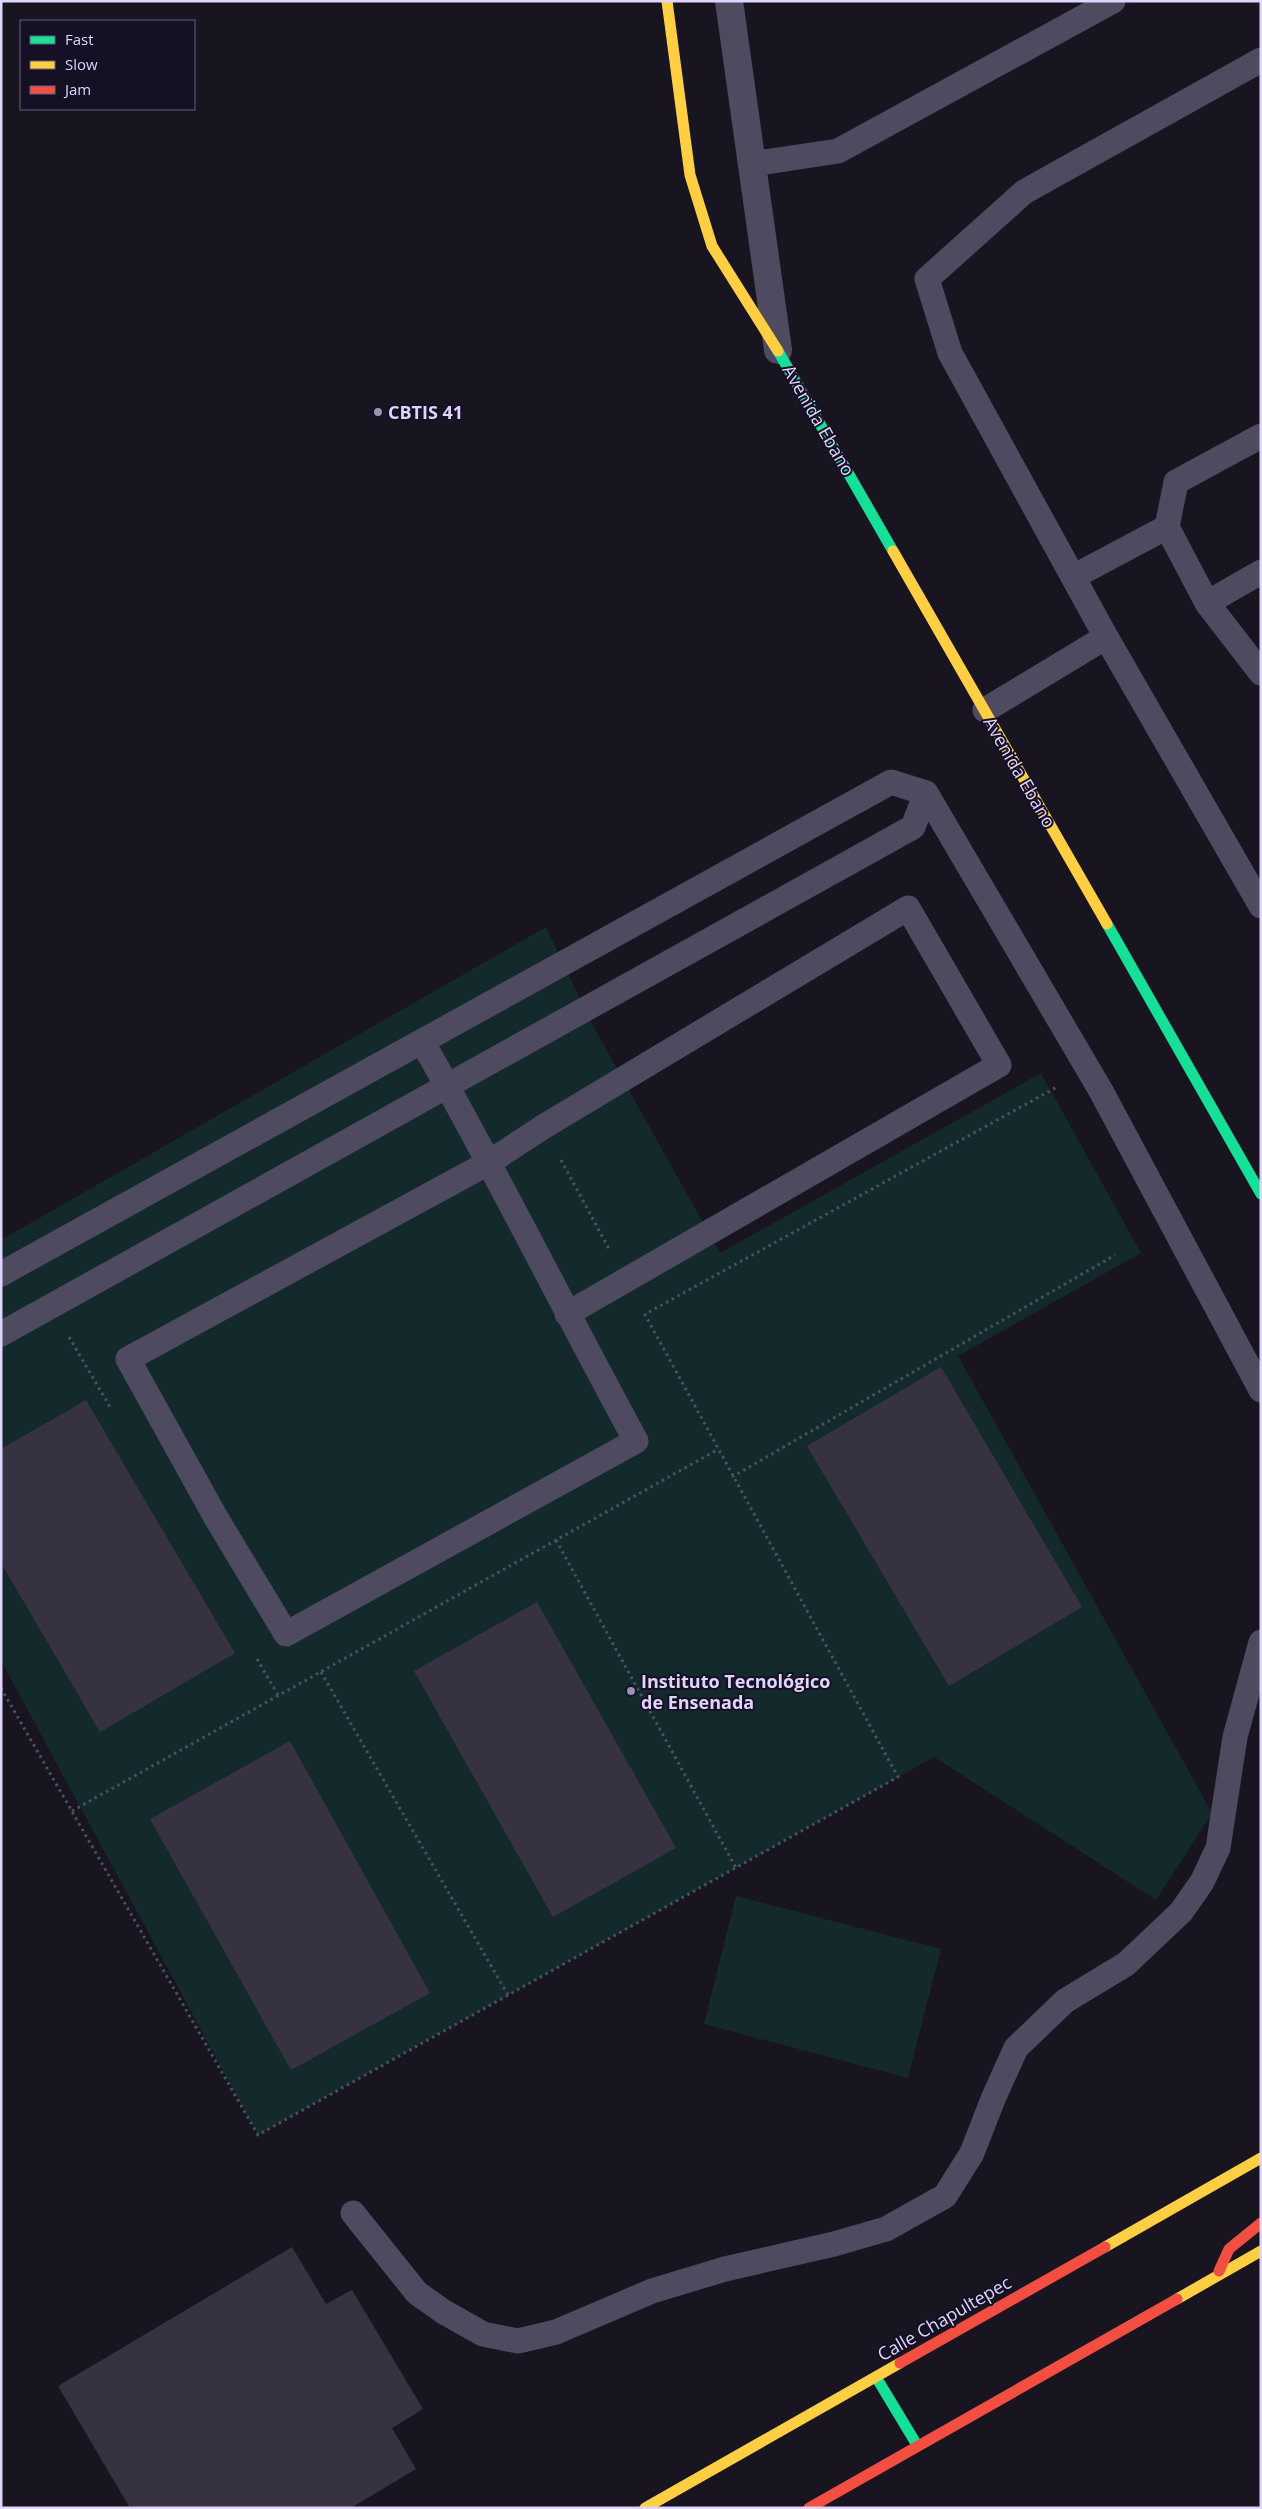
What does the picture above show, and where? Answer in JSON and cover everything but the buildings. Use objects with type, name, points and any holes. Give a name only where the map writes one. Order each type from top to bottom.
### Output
[{"type":"main road","name":"Avenida Ebano","points":[[668,1],[690,175],[712,246],[778,350],[1261,1194]]},
{"type":"main road","name":"Calle Chapultepec","points":[[646,2508],[1261,2158]]},
{"type":"main road","points":[[1216,2276],[1229,2250],[1261,2223]]},
{"type":"main road","points":[[808,2508],[1261,2251]]},
{"type":"main road","points":[[876,2377],[918,2445]]},
{"type":"street","name":"Avenida Ebano","points":[[729,1],[778,350]]},
{"type":"lane","points":[[752,164],[838,151],[1113,1]]},
{"type":"lane","points":[[1261,60],[1024,192],[927,279],[950,353],[1106,637],[1261,906]]},
{"type":"lane","points":[[1261,436],[1176,482],[1167,528],[1207,603],[1261,673]]},
{"type":"lane","points":[[1073,577],[1167,528]]},
{"type":"lane","points":[[1207,603],[1261,572]]},
{"type":"lane","points":[[985,710],[1106,637]]},
{"type":"lane","points":[[1,1274],[423,1043],[891,782],[926,793],[1088,1070],[1261,1390]]},
{"type":"lane","points":[[1,1334],[913,827],[926,793]]},
{"type":"lane","points":[[423,1043],[447,1085],[488,1163],[567,1314],[636,1441],[286,1634],[215,1516],[128,1360],[488,1163],[543,1127],[908,908],[999,1065],[567,1314]]},
{"type":"lane","points":[[353,2213],[417,2293],[444,2312],[483,2334],[518,2340],[556,2332],[652,2291],[725,2269],[834,2244],[886,2229],[945,2196],[972,2153],[993,2099],[1016,2048],[1065,2001],[1126,1964],[1181,1912],[1202,1882],[1218,1848],[1235,1737],[1261,1642]]},
{"type":"path","points":[[644,1314],[1088,1070]]},
{"type":"path","points":[[1,1688],[258,2135],[898,1776],[717,1450],[543,1127]]},
{"type":"path","points":[[732,1477],[1115,1255]]},
{"type":"path","points":[[72,1811],[717,1450]]},
{"type":"path","points":[[556,1540],[736,1868]]},
{"type":"path","points":[[321,1672],[508,1995]]},
{"type":"green space","points":[[546,927],[591,1022],[720,1253],[1041,1073],[1141,1253],[958,1356],[1212,1813],[1156,1900],[934,1757],[258,2135],[1,1661],[1,1240]]},
{"type":"green space","points":[[736,1896],[941,1949],[908,2078],[704,2024]]},
{"type":"traffic: fast","points":[[778,351],[893,551]]},
{"type":"traffic: fast","points":[[1107,924],[1261,1194]]},
{"type":"traffic: fast","points":[[876,2377],[917,2445]]},
{"type":"traffic: slow","points":[[667,1],[690,175],[712,246],[778,351]]},
{"type":"traffic: slow","points":[[893,551],[1107,924]]},
{"type":"traffic: slow","points":[[1105,2247],[1261,2158]]},
{"type":"traffic: slow","points":[[1177,2299],[1261,2251]]},
{"type":"traffic: slow","points":[[645,2508],[900,2363]]},
{"type":"traffic: jam","points":[[1219,2271],[1229,2249],[1261,2223]]},
{"type":"traffic: jam","points":[[900,2363],[1105,2247]]},
{"type":"traffic: jam","points":[[809,2508],[1177,2299]]},
{"type":"place","name":"CBTIS 41","points":[[378,412]]},
{"type":"place","name":"Instituto Tecnológico de Ensenada","points":[[631,1691]]}]
